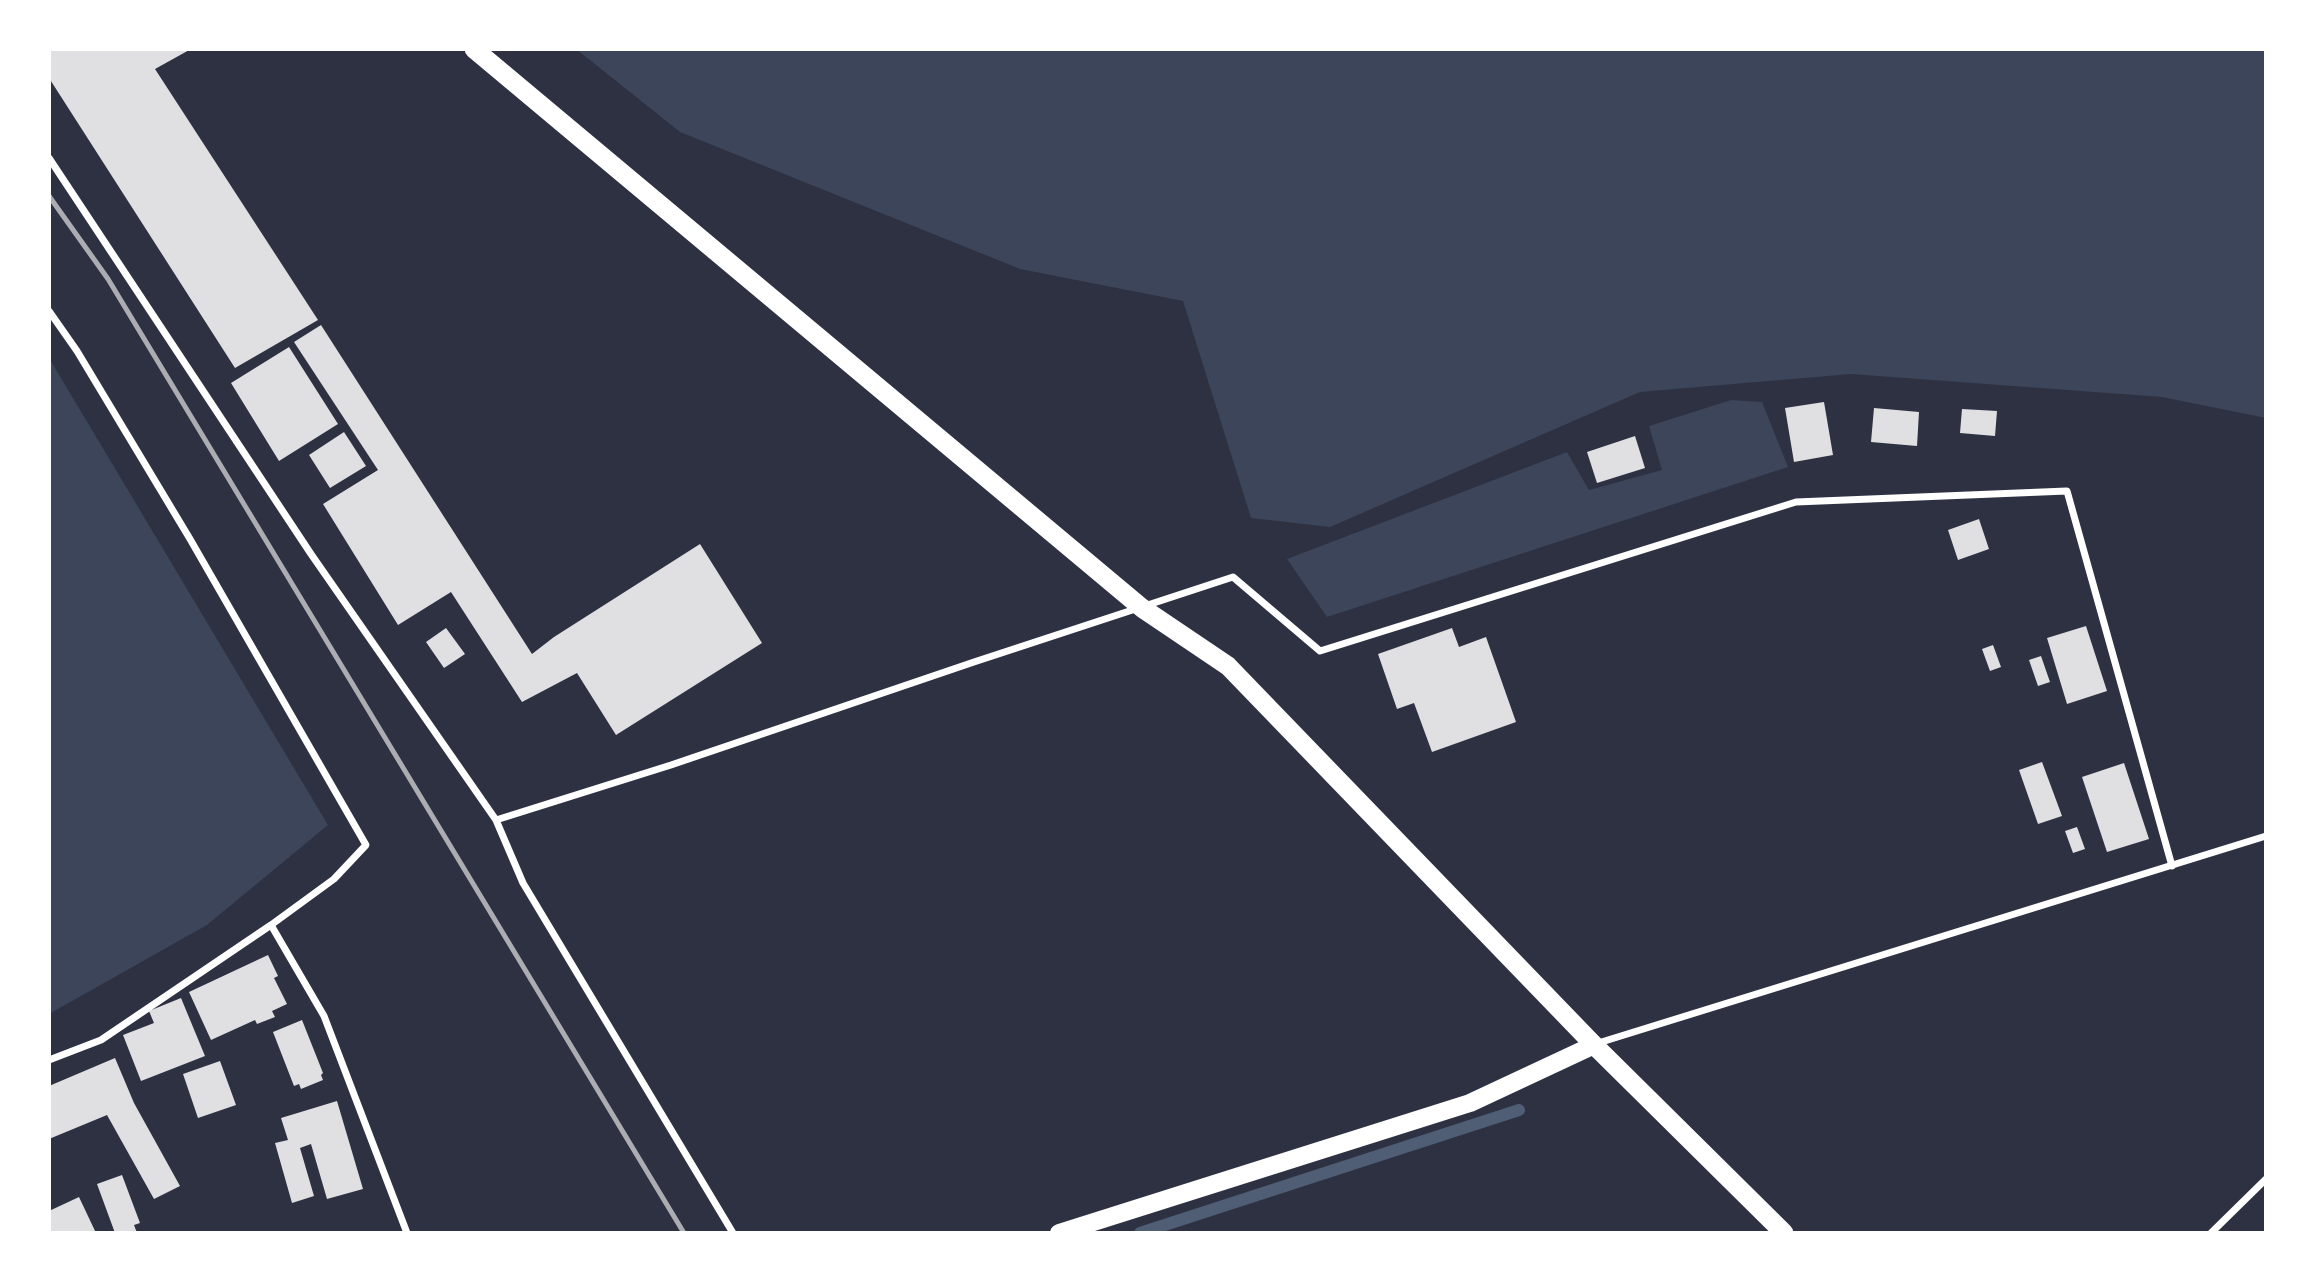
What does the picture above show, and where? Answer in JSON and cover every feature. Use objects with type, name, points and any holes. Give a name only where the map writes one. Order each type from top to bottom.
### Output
[{"type":"highway","points":[[474,49],[1142,608],[1228,666],[1594,1045],[1784,1233]]},
{"type":"main road","points":[[1059,1233],[1470,1103],[1594,1045]]},
{"type":"street","points":[[49,158],[311,554],[496,820],[523,883],[733,1233]]},
{"type":"street","points":[[49,311],[77,351],[190,539],[366,845],[334,879],[271,925],[101,1040],[49,1060]]},
{"type":"street","points":[[496,820],[671,765],[1233,578],[1320,651],[1796,502],[2067,491],[2172,866]]},
{"type":"street","points":[[1594,1045],[2266,835]]},
{"type":"street","points":[[271,925],[324,1016],[407,1233]]},
{"type":"street","points":[[2211,1233],[2266,1178]]},
{"type":"shaded area","points":[[576,49],[2266,49],[2266,418],[2162,397],[1851,374],[1640,392],[1330,527],[1251,518],[1183,301],[1020,269],[680,132]]},
{"type":"shaded area","points":[[49,358],[328,825],[207,925],[49,1014]]},
{"type":"shaded area","points":[[1731,400],[1762,402],[1788,467],[1327,617],[1287,559],[1567,452],[1589,490],[1662,470],[1649,426]]},
{"type":"building","points":[[49,49],[191,49],[155,69],[318,320],[235,368],[49,78]]},
{"type":"building","points":[[321,325],[532,654],[554,637],[700,544],[762,643],[616,735],[577,673],[522,702],[451,592],[398,625],[323,504],[378,470],[294,342]]},
{"type":"building","points":[[289,347],[338,424],[279,461],[231,383]]},
{"type":"building","points":[[1824,402],[1833,455],[1794,462],[1785,408]]},
{"type":"building","points":[[1874,408],[1919,412],[1917,446],[1871,442]]},
{"type":"building","points":[[1962,409],[1997,411],[1995,436],[1960,433]]},
{"type":"building","points":[[344,432],[366,466],[330,488],[309,455]]},
{"type":"building","points":[[1635,436],[1645,468],[1597,483],[1587,452]]},
{"type":"building","points":[[1979,519],[1989,549],[1958,560],[1948,530]]},
{"type":"building","points":[[2086,626],[2107,691],[2067,704],[2047,638]]},
{"type":"building","points":[[446,628],[465,654],[444,668],[426,642]]},
{"type":"building","points":[[1452,628],[1459,647],[1486,637],[1516,722],[1432,752],[1414,703],[1397,709],[1378,654]]},
{"type":"building","points":[[1993,645],[2001,667],[1990,671],[1982,649]]},
{"type":"building","points":[[2041,656],[2050,682],[2038,686],[2029,660]]},
{"type":"building","points":[[2042,762],[2062,816],[2038,824],[2019,770]]},
{"type":"building","points":[[2124,763],[2149,839],[2107,852],[2082,777]]},
{"type":"building","points":[[2077,827],[2085,849],[2073,853],[2065,831]]},
{"type":"building","points":[[268,955],[278,976],[274,978],[287,1004],[272,1011],[275,1017],[257,1024],[255,1020],[211,1040],[189,992]]},
{"type":"building","points":[[181,998],[205,1056],[141,1081],[123,1035],[154,1023],[149,1011]]},
{"type":"building","points":[[302,1020],[323,1073],[323,1080],[301,1089],[299,1084],[294,1086],[273,1032]]},
{"type":"building","points":[[115,1058],[134,1103],[180,1186],[154,1199],[107,1115],[49,1139],[49,1086]]},
{"type":"building","points":[[220,1061],[236,1105],[198,1118],[183,1074]]},
{"type":"building","points":[[337,1101],[363,1189],[327,1199],[311,1144],[300,1148],[314,1196],[292,1203],[275,1143],[288,1140],[281,1118]]},
{"type":"building","points":[[122,1175],[140,1223],[134,1225],[137,1233],[115,1233],[97,1184]]},
{"type":"building","points":[[79,1197],[96,1233],[49,1233],[49,1211]]},
{"type":"waterway","points":[[1140,1233],[1519,1110]]},
{"type":"railway","points":[[49,196],[108,279],[684,1233]]}]
